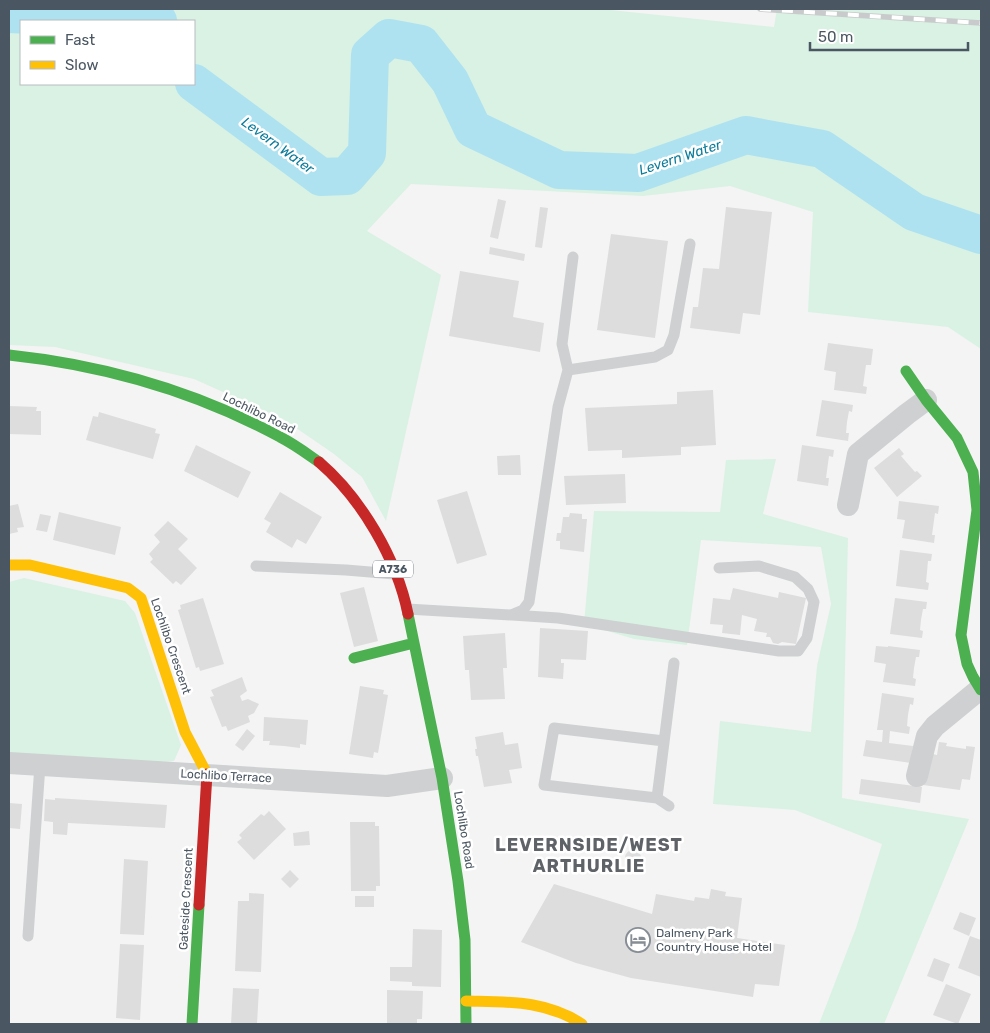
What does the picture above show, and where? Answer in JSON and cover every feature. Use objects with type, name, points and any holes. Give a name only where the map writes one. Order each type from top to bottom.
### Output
[{"type":"street","name":"Lochlibo Road","points":[[9,356],[46,360],[130,377],[201,400],[281,437],[319,462],[334,475],[366,515],[382,543],[407,609],[442,778],[465,940],[466,1024]]},
{"type":"street","points":[[906,370],[926,400],[957,438],[973,472],[977,510],[961,635],[963,655],[972,676],[981,689],[935,726],[927,736],[917,776]]},
{"type":"street","points":[[848,505],[858,454],[926,400]]},
{"type":"street","name":"Lochlibo Crescent","points":[[9,564],[30,565],[128,588],[142,598],[185,732],[207,774]]},
{"type":"street","points":[[354,658],[414,644]]},
{"type":"street","name":"Lochlibo Terrace","points":[[9,763],[387,786],[442,778]]},
{"type":"street","name":"Gateside Crescent","points":[[192,1024],[207,774]]},
{"type":"street","points":[[466,1001],[540,1005],[558,1009],[582,1024]]},
{"type":"lane","points":[[568,370],[655,357],[668,350],[674,335],[690,244]]},
{"type":"lane","points":[[511,615],[523,610],[529,602],[558,406],[568,370],[562,344],[573,258]]},
{"type":"lane","points":[[256,566],[395,574]]},
{"type":"lane","points":[[407,609],[558,618],[779,651],[798,651],[807,638],[814,602],[808,589],[795,578],[759,566],[719,568]]},
{"type":"lane","points":[[658,798],[674,662]]},
{"type":"lane","points":[[664,741],[554,728],[544,786],[658,798],[669,806]]},
{"type":"lane","points":[[28,936],[40,765]]},
{"type":"green space","points":[[9,9],[601,9],[774,27],[777,9],[981,9],[981,349],[948,327],[808,312],[813,212],[730,186],[643,196],[411,184],[367,231],[441,275],[386,521],[362,477],[334,454],[283,419],[194,379],[55,347],[9,345]]},
{"type":"green space","points":[[776,459],[763,514],[848,538],[842,798],[969,819],[884,1024],[819,1024],[856,928],[882,844],[795,810],[713,804],[720,721],[811,732],[817,666],[831,604],[821,547],[701,540],[687,645],[634,639],[584,624],[594,511],[720,512],[726,460]]},
{"type":"green space","points":[[24,578],[125,601],[135,613],[181,745],[174,761],[159,762],[9,753],[9,582]]},
{"type":"building","points":[[498,199],[506,201],[498,239],[490,237]]},
{"type":"building","points":[[540,207],[548,208],[542,248],[535,247]]},
{"type":"building","points":[[726,207],[772,212],[760,315],[743,313],[740,334],[690,328],[693,307],[698,307],[703,268],[719,269]]},
{"type":"building","points":[[611,234],[668,241],[655,338],[597,330]]},
{"type":"building","points":[[490,247],[525,254],[524,261],[489,254]]},
{"type":"building","points":[[460,271],[519,281],[513,317],[544,323],[540,352],[449,336]]},
{"type":"building","points":[[828,343],[873,349],[871,365],[866,365],[863,386],[867,387],[866,394],[834,390],[836,372],[824,370]]},
{"type":"building","points":[[713,390],[716,445],[681,447],[681,455],[622,458],[622,450],[588,451],[585,408],[677,404],[677,392]]},
{"type":"building","points":[[822,400],[853,405],[852,412],[849,411],[847,422],[846,433],[849,433],[848,441],[816,436]]},
{"type":"building","points":[[9,406],[37,407],[36,411],[41,411],[41,435],[9,434]]},
{"type":"building","points":[[99,412],[156,429],[155,433],[160,434],[153,459],[86,440],[93,416],[98,417]]},
{"type":"building","points":[[196,445],[251,472],[238,498],[184,471]]},
{"type":"building","points":[[802,445],[834,450],[833,457],[829,456],[826,478],[829,478],[828,486],[797,481]]},
{"type":"building","points":[[899,448],[904,454],[901,456],[915,472],[917,471],[922,476],[897,497],[874,468]]},
{"type":"building","points":[[520,455],[521,475],[498,475],[497,456]]},
{"type":"building","points":[[625,474],[626,503],[566,505],[564,476]]},
{"type":"building","points":[[467,491],[487,555],[457,564],[437,500]]},
{"type":"building","points":[[280,492],[322,517],[306,544],[297,539],[292,548],[266,532],[271,523],[264,519]]},
{"type":"building","points":[[899,501],[939,506],[938,514],[935,513],[932,535],[935,535],[934,543],[902,538],[905,520],[897,519]]},
{"type":"building","points":[[18,504],[24,527],[17,528],[18,532],[9,534],[9,506]]},
{"type":"building","points":[[59,512],[121,527],[115,555],[53,540]]},
{"type":"building","points":[[570,513],[582,514],[582,519],[587,519],[584,552],[560,549],[560,541],[556,541],[557,533],[561,533],[563,517],[569,517]]},
{"type":"building","points":[[40,514],[51,516],[47,532],[36,530]]},
{"type":"building","points":[[168,521],[188,539],[178,549],[197,568],[181,585],[176,581],[173,584],[150,562],[153,559],[149,554],[160,542],[154,535]]},
{"type":"building","points":[[900,550],[932,554],[931,561],[928,561],[926,582],[929,583],[928,590],[896,586]]},
{"type":"building","points":[[364,587],[378,641],[354,647],[340,593]]},
{"type":"building","points":[[733,588],[778,598],[779,592],[806,598],[796,644],[773,643],[770,637],[766,637],[767,633],[754,631],[757,619],[742,615],[740,635],[722,633],[723,625],[710,624],[713,598],[730,600]]},
{"type":"building","points":[[203,598],[224,664],[200,671],[199,667],[196,668],[178,610],[181,609],[180,605]]},
{"type":"building","points":[[895,598],[927,602],[926,609],[923,609],[921,620],[920,630],[923,631],[922,638],[890,634]]},
{"type":"building","points":[[540,628],[588,631],[586,660],[561,659],[561,663],[564,663],[563,679],[538,677]]},
{"type":"building","points":[[505,633],[507,668],[503,668],[505,699],[471,700],[469,670],[465,670],[463,636]]},
{"type":"building","points":[[876,646],[920,650],[919,657],[916,657],[914,668],[913,678],[916,679],[915,686],[883,682],[886,664],[874,662]]},
{"type":"building","points":[[242,677],[247,691],[240,696],[242,701],[248,699],[259,704],[254,713],[248,716],[250,722],[228,731],[226,726],[222,727],[210,697],[214,696],[211,690]]},
{"type":"building","points":[[360,686],[384,690],[383,694],[388,695],[378,753],[374,752],[373,758],[349,754]]},
{"type":"building","points":[[882,693],[914,698],[913,705],[910,704],[908,715],[907,726],[910,727],[909,734],[890,731],[889,743],[913,746],[911,763],[863,756],[866,740],[882,742],[883,730],[877,730]]},
{"type":"building","points":[[264,717],[308,720],[306,745],[300,744],[300,748],[269,745],[270,741],[263,741]]},
{"type":"building","points":[[247,729],[255,736],[243,751],[235,745]]},
{"type":"building","points":[[503,732],[505,745],[518,743],[522,768],[509,770],[512,783],[484,787],[478,756],[476,756],[475,737]]},
{"type":"building","points":[[939,742],[947,743],[946,746],[966,749],[966,746],[975,747],[970,780],[962,779],[960,790],[923,785],[928,753],[937,755]]},
{"type":"building","points":[[861,779],[922,787],[920,803],[859,794]]},
{"type":"building","points":[[55,798],[167,805],[165,828],[68,823],[67,835],[53,834],[53,822],[44,821],[45,799],[55,800]]},
{"type":"building","points":[[9,803],[22,804],[20,829],[9,828]]},
{"type":"building","points":[[269,811],[286,829],[254,860],[237,842],[242,838],[239,835],[261,814],[264,816]]},
{"type":"building","points":[[350,822],[375,822],[375,826],[379,826],[380,886],[376,886],[376,891],[351,891]]},
{"type":"building","points":[[309,831],[310,845],[294,846],[293,833]]},
{"type":"building","points":[[633,850],[639,852],[641,858],[639,864],[633,866],[627,864],[625,858],[627,852]]},
{"type":"building","points":[[124,859],[148,861],[144,935],[120,934]]},
{"type":"building","points":[[290,870],[299,879],[290,888],[281,879]]},
{"type":"building","name":"Dalmeny Park Country House Hotel","points":[[554,884],[652,914],[656,894],[694,901],[695,897],[709,899],[711,889],[726,892],[725,896],[742,898],[737,938],[785,945],[779,986],[755,984],[753,997],[631,978],[576,963],[521,942]]},
{"type":"building","points":[[249,893],[264,894],[261,972],[235,971],[238,901],[249,901]]},
{"type":"building","points":[[355,896],[374,896],[374,907],[355,907]]},
{"type":"building","points":[[960,912],[976,918],[969,936],[953,929]]},
{"type":"building","points":[[413,929],[442,930],[441,987],[412,986],[412,982],[390,981],[390,967],[412,967]]},
{"type":"building","points":[[970,936],[981,940],[981,977],[958,968]]},
{"type":"building","points":[[120,944],[144,945],[140,1020],[116,1018]]},
{"type":"building","points":[[934,958],[950,964],[943,982],[927,976]]},
{"type":"building","points":[[946,984],[971,994],[958,1024],[933,1015]]},
{"type":"building","points":[[233,988],[259,989],[257,1024],[231,1024]]},
{"type":"building","points":[[387,990],[423,991],[422,1019],[417,1019],[417,1024],[387,1024]]},
{"type":"waterway","name":"Levern Water","points":[[9,14],[137,20]]},
{"type":"waterway","name":"Levern Water","points":[[195,84],[321,177],[347,176],[367,153],[370,55],[389,38],[421,44],[450,81],[473,129],[559,170],[638,173],[746,135],[822,149],[914,212],[981,235]]},
{"type":"railway","points":[[760,9],[981,23]]},
{"type":"traffic: fast","points":[[9,355],[114,373],[183,394],[248,421],[290,443],[319,462]]},
{"type":"traffic: fast","points":[[906,371],[926,400],[957,438],[973,472],[977,510],[961,635],[967,664],[981,690]]},
{"type":"traffic: fast","points":[[408,614],[442,778],[458,881],[465,940],[466,1024]]},
{"type":"traffic: fast","points":[[354,658],[414,643]]},
{"type":"traffic: fast","points":[[192,1024],[199,905]]},
{"type":"traffic: slow","points":[[9,565],[30,565],[128,588],[141,598],[185,732],[207,774]]},
{"type":"traffic: slow","points":[[466,1001],[511,1002],[540,1006],[554,1010],[582,1024]]},
{"type":"traffic: jam","points":[[319,462],[349,493],[375,531],[395,572],[408,614]]},
{"type":"traffic: jam","points":[[199,905],[207,774]]},
{"type":"place","name":"Dalmeny Park Country House Hotel","points":[[638,940]]},
{"type":"district","name":"LEVERNSIDE/WEST ARTHURLIE","points":[[589,855]]}]
